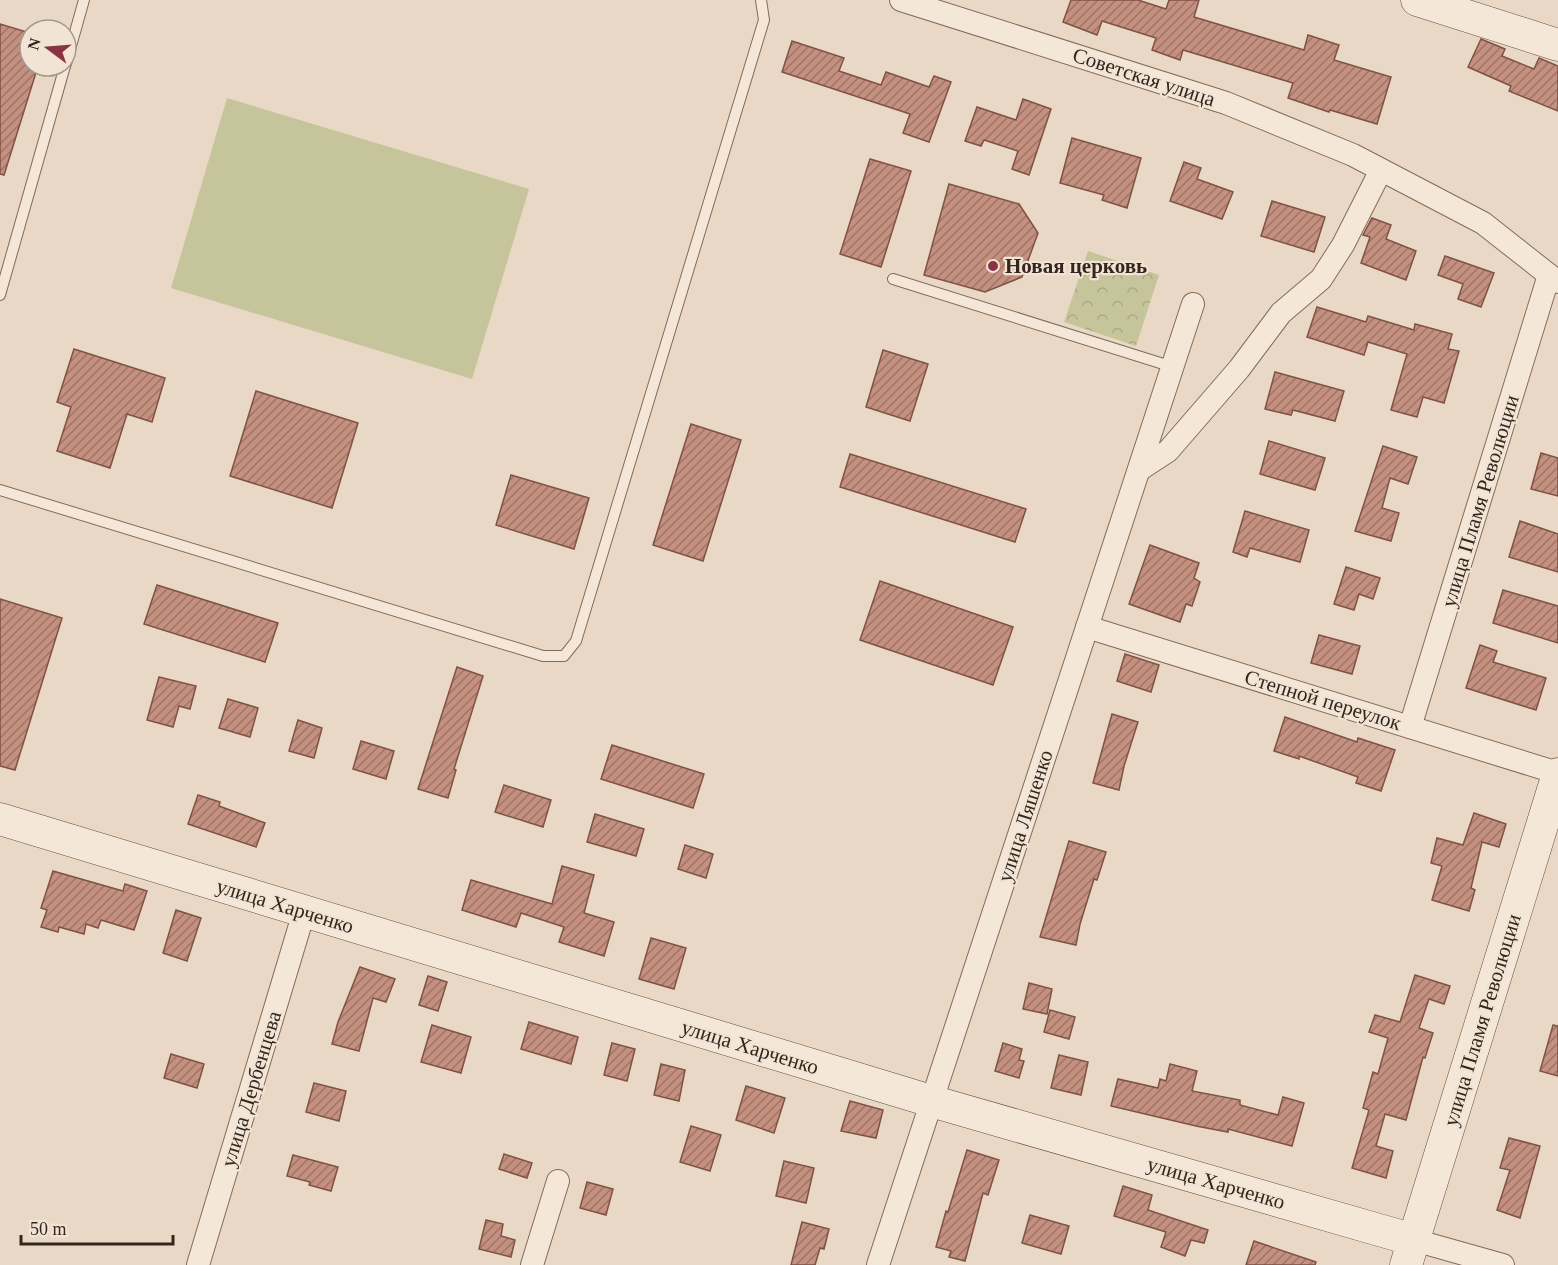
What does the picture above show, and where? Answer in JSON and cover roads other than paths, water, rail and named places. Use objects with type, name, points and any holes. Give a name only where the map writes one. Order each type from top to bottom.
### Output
[{"type":"street","name":"Советская улица","points":[[902,0],[1226,103],[1353,155],[1381,170]]},
{"type":"street","points":[[1417,0],[1558,45]]},
{"type":"street","name":"улица Пламя Революции","points":[[1381,170],[1483,223],[1554,278],[1410,727]]},
{"type":"street","points":[[1139,470],[1168,451],[1239,369],[1281,313],[1321,279],[1343,245],[1381,170]]},
{"type":"street","name":"улица Ляшенко","points":[[878,1265],[1193,304]]},
{"type":"street","name":"Степной переулок","points":[[1087,627],[1558,774]]},
{"type":"street","name":"улица Пламя Революции","points":[[1410,1252],[1558,774]]},
{"type":"street","name":"улица Харченко","points":[[0,819],[931,1101],[1410,1252],[1503,1265]]},
{"type":"street","name":"улица Дербенцева","points":[[198,1265],[304,912]]},
{"type":"street","points":[[532,1265],[558,1181]]},
{"type":"lane","points":[[78,22],[84,0]]},
{"type":"lane","points":[[0,490],[543,656],[564,656],[576,641],[761,32],[764,20],[761,0]]},
{"type":"lane","points":[[0,295],[62,78]]},
{"type":"lane","points":[[892,279],[1173,367]]},
{"type":"place","name":"Новая церковь","points":[[993,266]]}]
